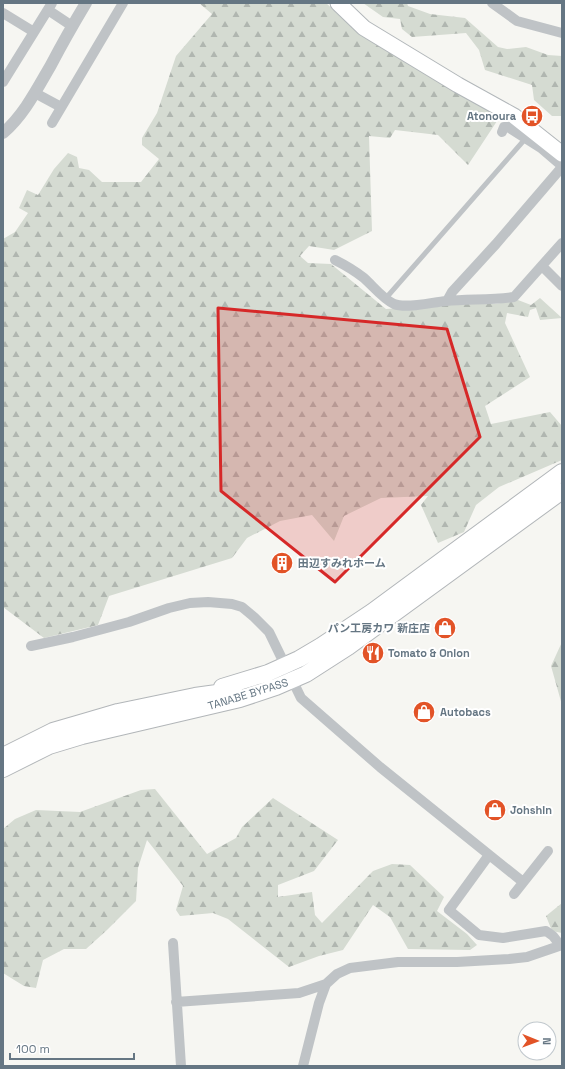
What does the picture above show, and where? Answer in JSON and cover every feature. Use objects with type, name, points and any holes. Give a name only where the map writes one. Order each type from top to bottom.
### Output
[{"type":"highway","points":[[290,676],[299,659],[322,646],[366,616],[562,472]]},
{"type":"highway","name":"TANABE BYPASS","points":[[457,564],[562,484]]},
{"type":"highway","name":"TANABE BYPASS","points":[[3,756],[53,731],[118,712],[196,696],[230,691],[290,676],[303,665],[326,653],[349,638],[562,491]]},
{"type":"highway","points":[[3,769],[49,746],[82,736],[183,712],[241,704],[290,676],[324,672],[362,648],[562,503]]},
{"type":"main road","points":[[338,3],[364,28],[458,85],[514,116],[562,154]]},
{"type":"street","points":[[3,133],[23,111],[35,93],[86,3]]},
{"type":"street","points":[[52,123],[123,3]]},
{"type":"street","points":[[492,3],[517,21],[562,32]]},
{"type":"street","points":[[3,82],[50,7],[72,26]]},
{"type":"street","points":[[3,14],[34,32]]},
{"type":"street","points":[[35,93],[61,107]]},
{"type":"street","points":[[447,301],[452,292],[496,244],[562,166],[540,148],[508,127],[504,127],[502,132]]},
{"type":"street","points":[[335,260],[363,277],[386,298],[395,304],[408,306],[447,301],[514,298],[562,244]]},
{"type":"street","points":[[542,266],[561,284]]},
{"type":"street","points":[[31,646],[130,622],[168,608],[190,603],[208,602],[232,604],[242,607],[269,632],[302,698],[380,767],[523,882]]},
{"type":"street","points":[[514,894],[548,851]]},
{"type":"street","points":[[176,1002],[299,993],[326,984],[337,974],[350,968],[398,962],[457,962],[509,959],[527,957],[561,945],[554,936],[546,931],[503,938],[479,935],[449,910],[489,855]]},
{"type":"street","points":[[173,943],[181,1066]]},
{"type":"street","points":[[303,1066],[319,1003],[326,984]]},
{"type":"lane","points":[[386,298],[526,138]]},
{"type":"highlighted area","points":[[218,308],[447,329],[480,437],[335,582],[221,491]]},
{"type":"green space","points":[[199,3],[326,3],[348,23],[501,115],[468,165],[438,135],[395,130],[390,138],[369,136],[372,231],[334,250],[309,246],[300,256],[308,263],[331,264],[386,309],[451,304],[495,304],[518,300],[531,305],[540,298],[562,318],[540,320],[536,308],[530,310],[528,317],[507,313],[505,323],[530,377],[485,406],[491,424],[550,412],[562,426],[562,460],[499,487],[476,505],[464,532],[438,543],[421,505],[428,496],[381,498],[344,516],[334,541],[312,515],[280,521],[247,538],[232,558],[109,596],[98,625],[44,638],[3,607],[3,239],[15,232],[28,213],[19,208],[27,190],[38,195],[54,169],[68,153],[77,157],[79,168],[89,170],[102,182],[141,182],[159,159],[142,145],[142,138],[157,113],[176,56],[212,14]]},
{"type":"green space","points":[[363,3],[407,3],[408,6],[430,14],[465,18],[498,47],[507,49],[526,47],[548,55],[562,56],[562,116],[552,116],[534,100],[532,85],[485,70],[479,50],[466,33],[412,37],[402,29],[400,19],[383,17]]},
{"type":"green space","points":[[562,642],[562,705],[551,666]]},
{"type":"green space","points":[[155,789],[207,854],[236,838],[242,827],[273,798],[338,840],[314,871],[278,885],[278,897],[312,892],[315,915],[322,923],[373,871],[392,864],[410,865],[444,897],[437,911],[467,934],[477,945],[470,950],[408,949],[390,917],[373,905],[343,950],[319,956],[289,967],[228,919],[213,913],[180,916],[176,910],[183,886],[147,840],[138,868],[136,901],[107,930],[86,949],[64,949],[43,960],[36,988],[24,986],[3,973],[3,829],[15,819],[36,810],[80,812],[141,790]]},
{"type":"green space","points":[[562,903],[562,933],[552,931],[546,916]]},
{"type":"place","name":"Atonoura","points":[[532,116]]},
{"type":"place","name":"田辺すみれホーム","points":[[282,563]]},
{"type":"place","name":"パン工房カワ 新庄店","points":[[445,628]]},
{"type":"place","name":"Tomato & Onion","points":[[373,653]]},
{"type":"place","name":"Autobacs","points":[[424,712]]},
{"type":"place","name":"Johshin","points":[[495,810]]}]
